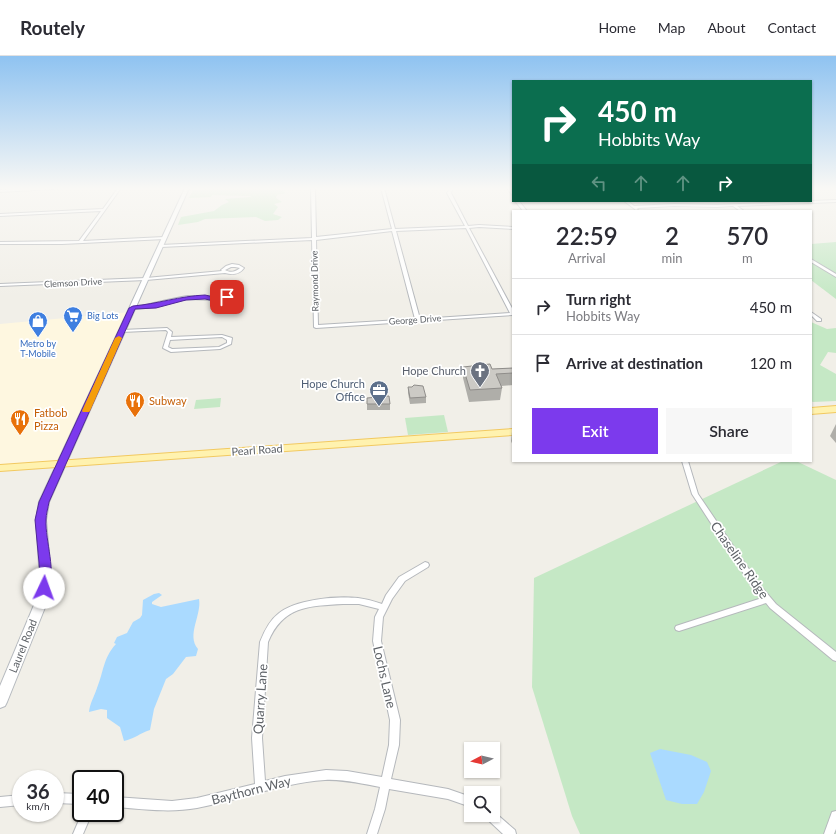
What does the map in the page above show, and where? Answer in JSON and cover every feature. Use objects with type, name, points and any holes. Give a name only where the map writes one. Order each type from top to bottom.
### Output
[{"type":"main road","points":[[812,411],[836,409]]},
{"type":"main road","name":"Pearl Road","points":[[0,468],[512,432]]},
{"type":"street","points":[[80,242],[93,224]]},
{"type":"street","name":"Laurel Road","points":[[0,702],[40,605],[45,573],[41,531],[42,510],[61,463],[170,224]]},
{"type":"street","name":"Raymond Drive","points":[[314,224],[316,327]]},
{"type":"street","points":[[392,224],[418,320]]},
{"type":"street","points":[[466,224],[512,312]]},
{"type":"street","points":[[161,246],[315,238],[394,231],[467,227],[512,228]]},
{"type":"street","points":[[0,243],[80,242],[164,238]]},
{"type":"street","points":[[812,261],[836,276]]},
{"type":"street","name":"Clemson Drive","points":[[0,285],[146,279],[225,272]]},
{"type":"street","points":[[133,308],[156,306],[185,298],[205,297],[219,300]]},
{"type":"street","name":"George Drive","points":[[316,327],[512,314]]},
{"type":"street","points":[[812,314],[819,320]]},
{"type":"street","points":[[122,331],[167,329],[170,332],[165,348],[171,351],[220,348],[227,346],[230,339],[222,336],[168,339]]},
{"type":"street","name":"Chaseline Ridge","points":[[685,462],[695,494],[745,571],[767,600],[836,657]]},
{"type":"street","name":"Lochs Lane","points":[[372,834],[380,809],[396,733],[395,720],[377,641],[377,629],[383,607],[402,579],[425,566]]},
{"type":"street","points":[[679,628],[767,600]]},
{"type":"street","name":"Quarry Lane","points":[[260,787],[257,738],[264,642],[268,631],[280,616],[299,606],[338,601],[359,601],[383,607]]},
{"type":"street","name":"Baythorn Way","points":[[124,803],[172,806],[196,803],[303,777],[326,775],[347,776],[448,794],[464,800]]},
{"type":"street","points":[[0,802],[12,801]]},
{"type":"street","points":[[829,834],[836,816]]},
{"type":"street","points":[[78,834],[84,822]]},
{"type":"street","points":[[498,822],[511,834]]},
{"type":"shaded area","points":[[131,312],[61,463],[0,468],[0,324]]},
{"type":"green space","points":[[836,242],[836,299],[812,281],[812,244]]},
{"type":"green space","points":[[812,322],[827,329],[836,328],[836,353],[828,352],[820,365],[836,374],[836,401],[813,402]]},
{"type":"green space","points":[[221,398],[220,407],[194,409],[196,400]]},
{"type":"green space","points":[[444,415],[448,432],[408,435],[405,418]]},
{"type":"green space","points":[[781,462],[798,462],[836,480],[836,834],[580,834],[572,816],[532,687],[534,578]]},
{"type":"water","points":[[159,593],[162,595],[152,602],[152,604],[161,607],[199,599],[194,631],[195,643],[198,649],[196,656],[186,657],[173,674],[166,679],[154,709],[150,730],[124,741],[120,727],[107,718],[107,710],[101,709],[89,712],[91,703],[106,660],[116,644],[114,643],[117,637],[127,633],[133,622],[140,618],[142,615],[143,600]]},
{"type":"water","points":[[660,749],[691,755],[707,762],[711,771],[704,792],[697,804],[682,804],[666,800],[650,753]]},
{"type":"building","points":[[490,364],[492,369],[512,368],[512,373],[496,374],[502,388],[470,390],[463,367]]},
{"type":"building","points":[[414,385],[423,386],[426,397],[410,398],[408,387],[412,387]]},
{"type":"building","points":[[389,396],[390,404],[367,404],[367,398]]},
{"type":"slow traffic","points":[[86,411],[119,338]]},
{"type":"place","name":"Big Lots","points":[[73,333]]},
{"type":"place","name":"Metro by T-Mobile","points":[[38,338]]},
{"type":"place","name":"Hope Church","points":[[480,388]]},
{"type":"place","name":"Hope Church Office","points":[[379,407]]},
{"type":"place","name":"Subway","points":[[135,418]]},
{"type":"place","name":"Fatbob Pizza","points":[[20,436]]},
{"type":"route","points":[[44,588],[45,573],[40,520],[44,502],[133,308],[156,306],[185,298],[205,297],[216,298],[219,300],[227,297]]}]
